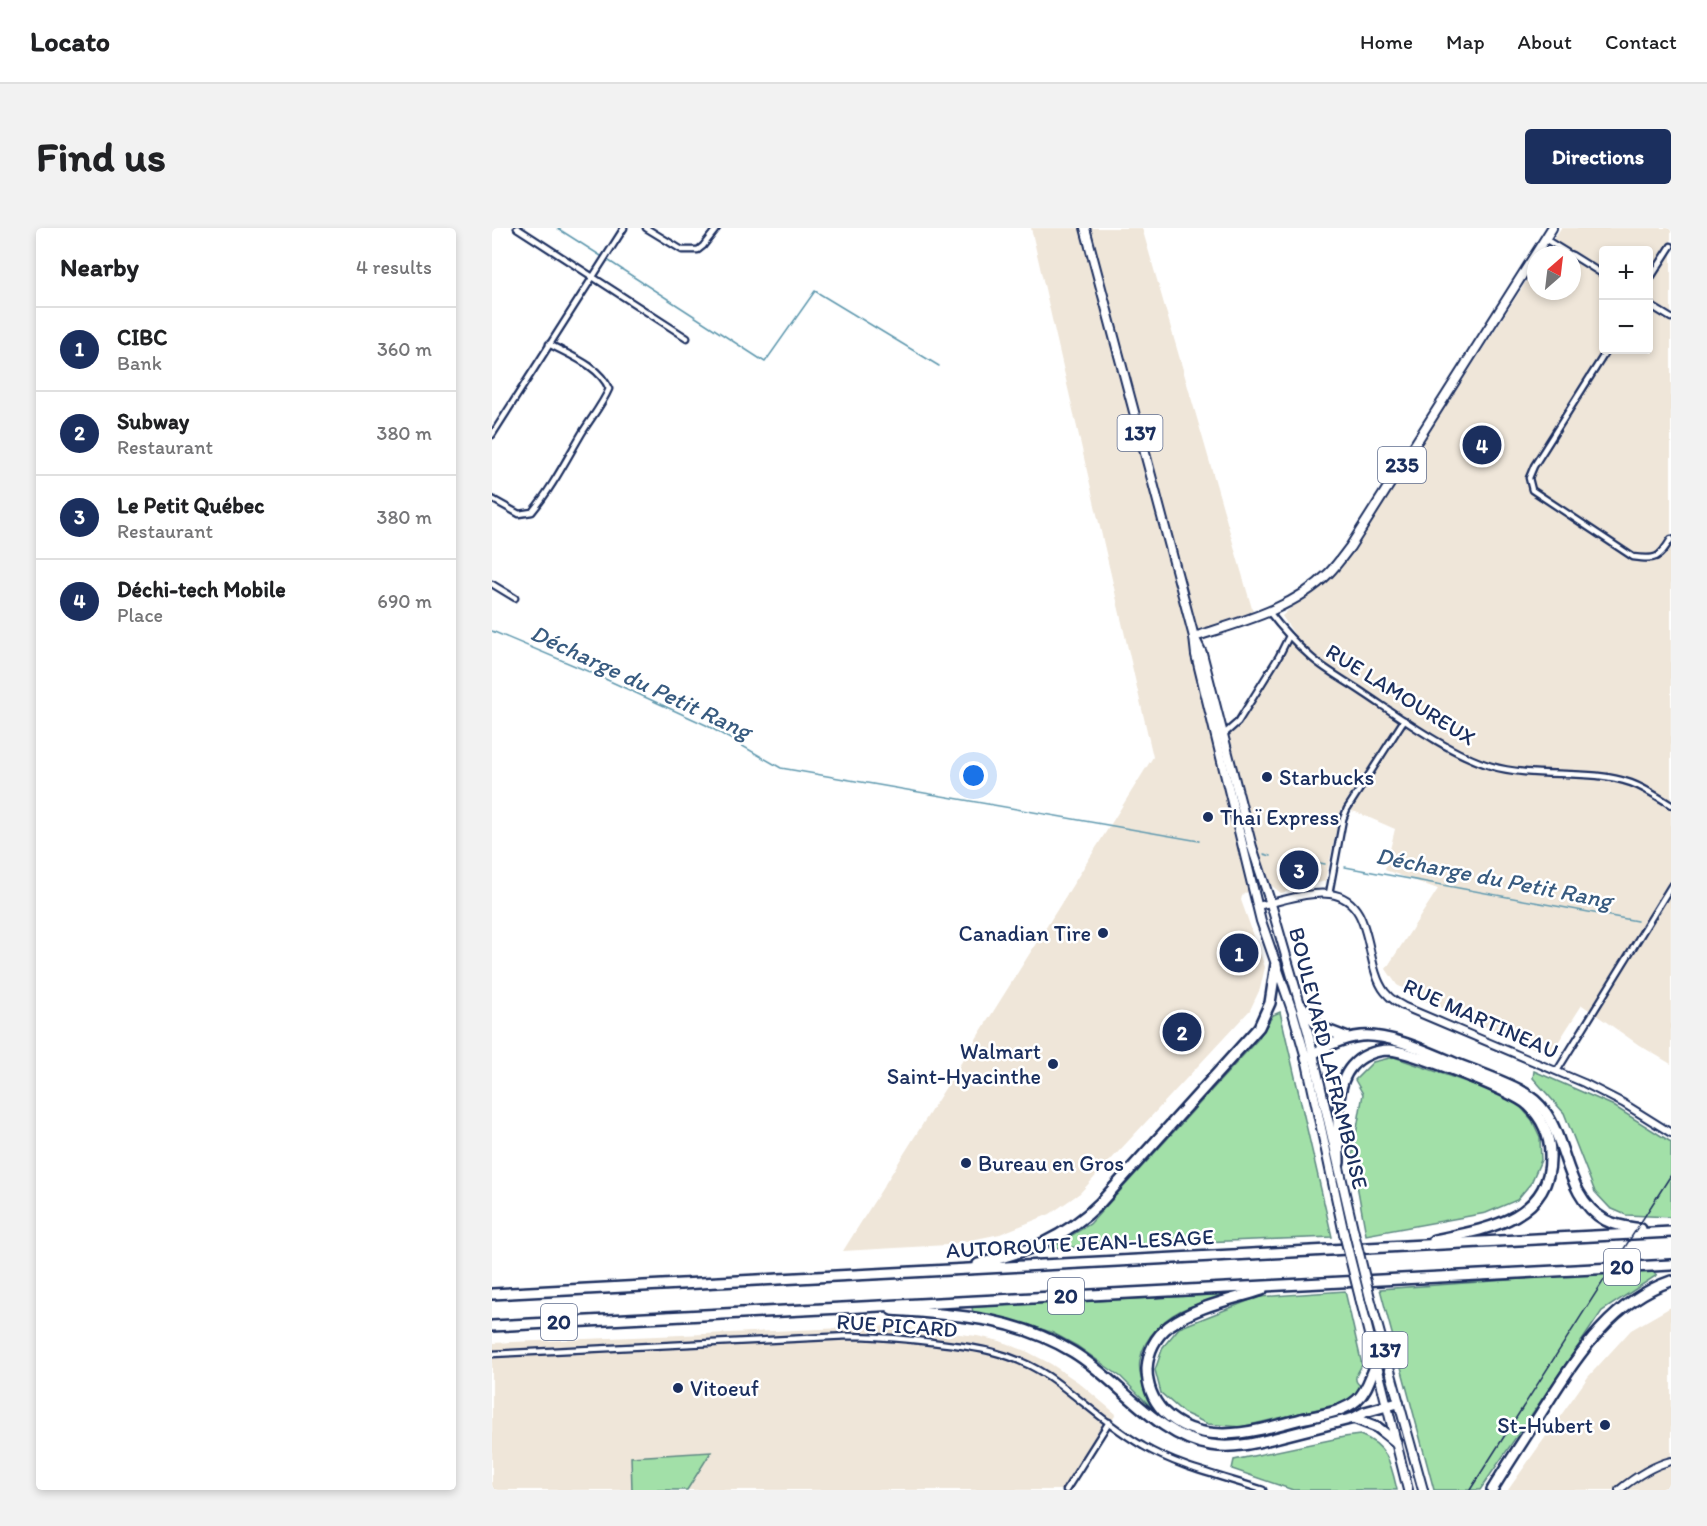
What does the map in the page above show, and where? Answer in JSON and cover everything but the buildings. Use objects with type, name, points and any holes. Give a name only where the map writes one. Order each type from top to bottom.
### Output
[{"type":"highway","points":[[957,1269],[1012,1256],[1042,1245],[1070,1229],[1096,1207],[1258,1029],[1270,1003],[1276,964]]},
{"type":"highway","points":[[1301,1005],[1319,1027],[1348,1038]]},
{"type":"highway","points":[[1310,1056],[1336,1042],[1370,1035],[1392,1039],[1521,1090],[1535,1100],[1548,1116],[1579,1192],[1590,1208],[1616,1225],[1666,1232]]},
{"type":"highway","points":[[1339,1163],[1339,1101],[1343,1081],[1355,1062],[1376,1051],[1396,1051],[1429,1061],[1515,1096],[1534,1112],[1546,1134],[1551,1158],[1546,1181],[1532,1204],[1514,1217],[1493,1226],[1406,1246]]},
{"type":"highway","name":"AUTOROUTE JEAN-LESAGE","points":[[492,1294],[1666,1232]]},
{"type":"highway","name":"20","points":[[492,1326],[1671,1264]]},
{"type":"highway","points":[[1492,1490],[1591,1338],[1625,1306],[1649,1290],[1671,1281]]},
{"type":"highway","points":[[1275,1286],[1194,1312],[1170,1326],[1159,1337],[1149,1357],[1148,1378],[1150,1391],[1168,1415],[1191,1428],[1222,1435],[1293,1421],[1336,1410],[1354,1402],[1366,1389],[1376,1365]]},
{"type":"highway","points":[[857,1307],[974,1317],[1003,1322],[1033,1332],[1085,1359],[1168,1429],[1184,1438],[1206,1445],[1229,1446],[1252,1443],[1354,1418],[1365,1412],[1398,1402]]},
{"type":"highway","points":[[1354,1418],[1377,1427],[1395,1442]]},
{"type":"main road","name":"BOULEVARD LAFRAMBOISE","points":[[1085,228],[1194,637],[1196,655],[1301,1005],[1344,1233],[1408,1490]]},
{"type":"main road","name":"235","points":[[1194,637],[1269,612],[1303,593],[1329,573],[1350,547],[1552,228]]},
{"type":"main road","name":"BOULEVARD LAFRAMBOISE","points":[[1220,737],[1257,906],[1310,1056],[1339,1163],[1370,1298],[1423,1490]]},
{"type":"street","points":[[517,228],[687,338]]},
{"type":"street","points":[[492,435],[624,228]]},
{"type":"street","points":[[646,228],[682,250],[698,250],[717,228]]},
{"type":"street","points":[[1545,238],[1558,246]]},
{"type":"street","points":[[1653,274],[1671,246]]},
{"type":"street","points":[[1581,261],[1599,272]]},
{"type":"street","points":[[1653,307],[1671,318]]},
{"type":"street","points":[[492,499],[519,514],[532,512],[542,500],[609,390],[607,383],[598,373],[549,344]]},
{"type":"street","points":[[1604,354],[1534,466],[1529,478],[1532,490],[1633,557],[1649,559],[1658,556],[1671,539]]},
{"type":"street","points":[[492,584],[515,598]]},
{"type":"street","name":"RUE LAMOUREUX","points":[[1269,612],[1289,636],[1314,660],[1404,720],[1458,752],[1492,766],[1531,772],[1602,777],[1630,783],[1671,805]]},
{"type":"street","points":[[1220,737],[1238,722],[1289,636]]},
{"type":"street","points":[[1257,906],[1315,894],[1329,894],[1343,819],[1347,809],[1404,720]]},
{"type":"street","points":[[1557,1071],[1671,886]]},
{"type":"street","name":"RUE MARTINEAU","points":[[1329,894],[1348,900],[1359,913],[1376,976],[1383,989],[1393,1000],[1410,1010],[1557,1071],[1608,1095],[1671,1133]]},
{"type":"street","name":"RUE PICARD","points":[[492,1354],[844,1336],[903,1339],[977,1348],[1010,1356],[1047,1376],[1135,1442],[1156,1453],[1263,1490]]},
{"type":"street","points":[[1065,1490],[1109,1422]]},
{"type":"street","points":[[1618,1490],[1651,1468],[1671,1461]]},
{"type":"shaded area","points":[[1031,228],[1142,228],[1253,612],[1188,637],[1198,686],[1215,748],[1249,710],[1294,634],[1282,616],[1353,551],[1527,280],[1527,300],[1581,300],[1581,246],[1549,246],[1561,228],[1671,228],[1671,1064],[1639,1045],[1582,1005],[1550,1055],[1428,1002],[1397,985],[1386,969],[1438,889],[1385,870],[1395,829],[1356,812],[1341,809],[1325,881],[1281,893],[1272,886],[1245,893],[1242,896],[1241,900],[1265,967],[1260,989],[1250,1010],[1080,1193],[1050,1214],[1000,1234],[947,1245],[843,1251],[1153,757]]},
{"type":"shaded area","points":[[1671,1307],[1671,1490],[1508,1490],[1588,1377],[1631,1330]]},
{"type":"shaded area","points":[[892,1326],[977,1336],[1000,1341],[1028,1352],[1078,1382],[1116,1414],[1071,1490],[492,1490],[492,1343]]},
{"type":"green space","points":[[1280,1012],[1332,1237],[1051,1248],[1090,1224],[1258,1039],[1273,1015]]},
{"type":"green space","points":[[1394,1057],[1495,1092],[1517,1103],[1532,1120],[1540,1137],[1541,1160],[1531,1183],[1517,1200],[1486,1213],[1366,1235],[1352,1157],[1363,1094],[1355,1080],[1373,1062]]},
{"type":"green space","points":[[1534,1071],[1612,1105],[1671,1142],[1671,1217],[1626,1215],[1610,1208],[1595,1192],[1564,1113],[1533,1078]]},
{"type":"green space","points":[[1649,1270],[1657,1275],[1602,1311],[1480,1490],[1434,1490],[1380,1289]]},
{"type":"green space","points":[[1345,1291],[1362,1365],[1356,1379],[1362,1387],[1356,1396],[1347,1402],[1241,1427],[1208,1424],[1184,1413],[1161,1393],[1155,1370],[1163,1347],[1179,1328],[1258,1297]]},
{"type":"green space","points":[[1229,1294],[1229,1297],[1189,1307],[1173,1315],[1151,1335],[1146,1343],[1140,1360],[1140,1374],[1157,1413],[1121,1377],[1077,1346],[1053,1333],[1027,1324],[973,1314],[972,1307]]},
{"type":"green space","points":[[1360,1435],[1377,1444],[1387,1456],[1397,1490],[1293,1490],[1232,1469],[1234,1460]]},
{"type":"green space","points":[[711,1452],[687,1490],[632,1490],[631,1457]]},
{"type":"waterway","points":[[557,228],[601,256]]},
{"type":"waterway","points":[[609,261],[765,362],[815,291],[939,366]]},
{"type":"waterway","name":"Décharge du Petit Rang","points":[[492,631],[706,725],[781,768],[1199,841]]},
{"type":"waterway","name":"Décharge du Petit Rang","points":[[1264,854],[1271,856]]},
{"type":"waterway","name":"Décharge du Petit Rang","points":[[1320,863],[1325,864]]},
{"type":"waterway","name":"Décharge du Petit Rang","points":[[1345,867],[1637,921]]},
{"type":"railway","points":[[1470,1490],[1671,1175]]},
{"type":"place","name":"Déchi-tech Mobile","points":[[1482,445]]},
{"type":"place","name":"Starbucks","points":[[1267,777]]},
{"type":"place","name":"Thaï Express","points":[[1208,817]]},
{"type":"place","name":"Le Petit Québec","points":[[1299,870]]},
{"type":"place","name":"Canadian Tire","points":[[1103,933]]},
{"type":"place","name":"CIBC","points":[[1239,953]]},
{"type":"place","name":"Subway","points":[[1182,1032]]},
{"type":"place","name":"Walmart Saint-Hyacinthe","points":[[1053,1064]]},
{"type":"place","name":"Bureau en Gros","points":[[966,1163]]},
{"type":"place","name":"Vitoeuf","points":[[678,1388]]},
{"type":"place","name":"St-Hubert","points":[[1605,1425]]}]
